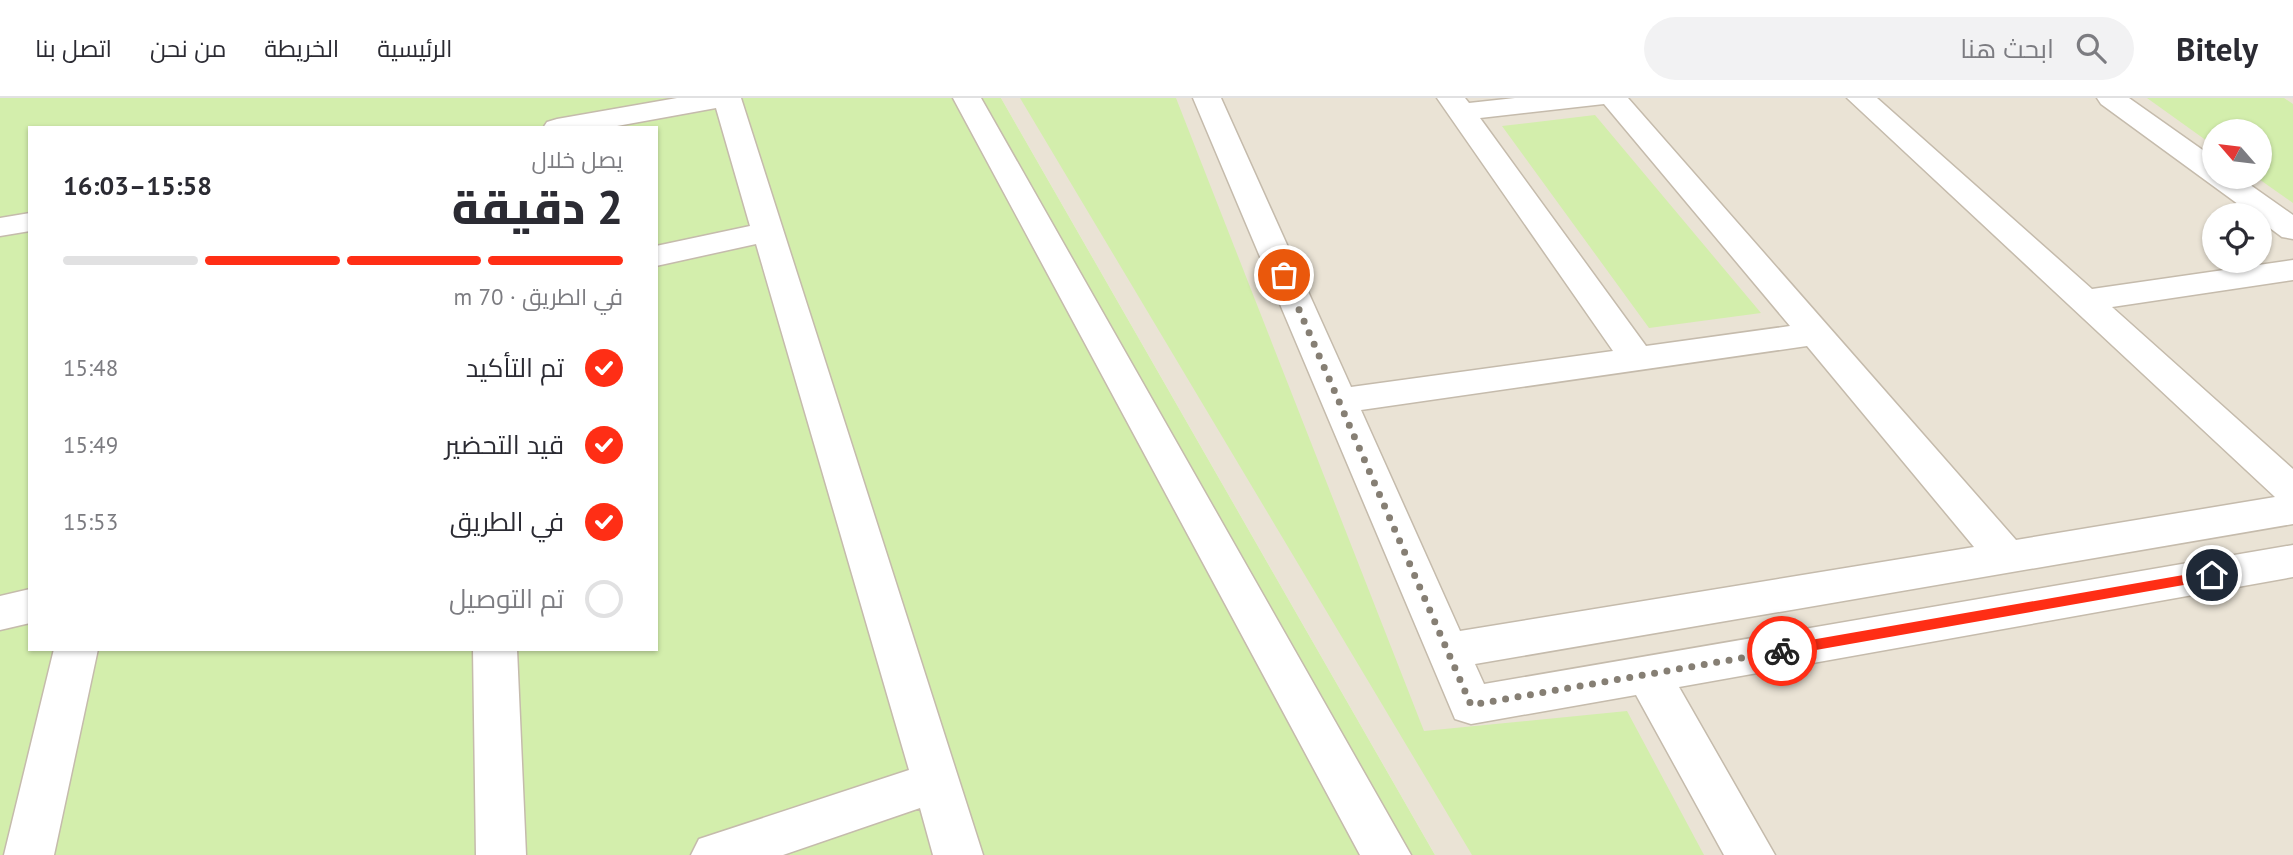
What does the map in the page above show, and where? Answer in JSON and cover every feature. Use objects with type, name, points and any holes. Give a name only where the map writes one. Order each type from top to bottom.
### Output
[{"type":"street","points":[[568,126],[725,98],[958,855]]},
{"type":"street","points":[[967,98],[1386,855]]},
{"type":"street","points":[[1207,98],[1471,705],[2293,561]]},
{"type":"street","points":[[1456,105],[1596,98]]},
{"type":"street","points":[[1613,98],[2007,557]]},
{"type":"street","points":[[1861,98],[2293,491]]},
{"type":"street","points":[[2111,98],[2202,163]]},
{"type":"street","points":[[1456,105],[1637,359]]},
{"type":"street","points":[[2237,189],[2293,230]]},
{"type":"street","points":[[0,228],[28,222]]},
{"type":"street","points":[[658,256],[768,232]]},
{"type":"street","points":[[2084,301],[2293,270]]},
{"type":"street","points":[[1338,401],[1815,334]]},
{"type":"street","points":[[1447,651],[2293,509]]},
{"type":"street","points":[[0,613],[28,606]]},
{"type":"street","points":[[29,855],[76,651]]},
{"type":"street","points":[[495,651],[501,855]]},
{"type":"street","points":[[1648,674],[1750,855]]},
{"type":"street","points":[[716,855],[935,782]]},
{"type":"shaded area","points":[[1001,98],[2293,98],[2293,855],[1435,855]]},
{"type":"green space","points":[[0,98],[1001,98],[1435,855],[0,855]]},
{"type":"green space","points":[[1020,98],[1176,98],[1424,731],[1627,711],[1704,855],[1472,855]]},
{"type":"green space","points":[[2147,98],[2284,98],[2293,104],[2293,203],[2272,188],[2272,119],[2202,119],[2202,137]]},
{"type":"green space","points":[[1595,115],[1761,313],[1649,328],[1502,126]]},
{"type":"way so far","points":[[1284,275],[1471,705],[1782,651]]},
{"type":"route","points":[[1782,651],[2212,575]]}]
